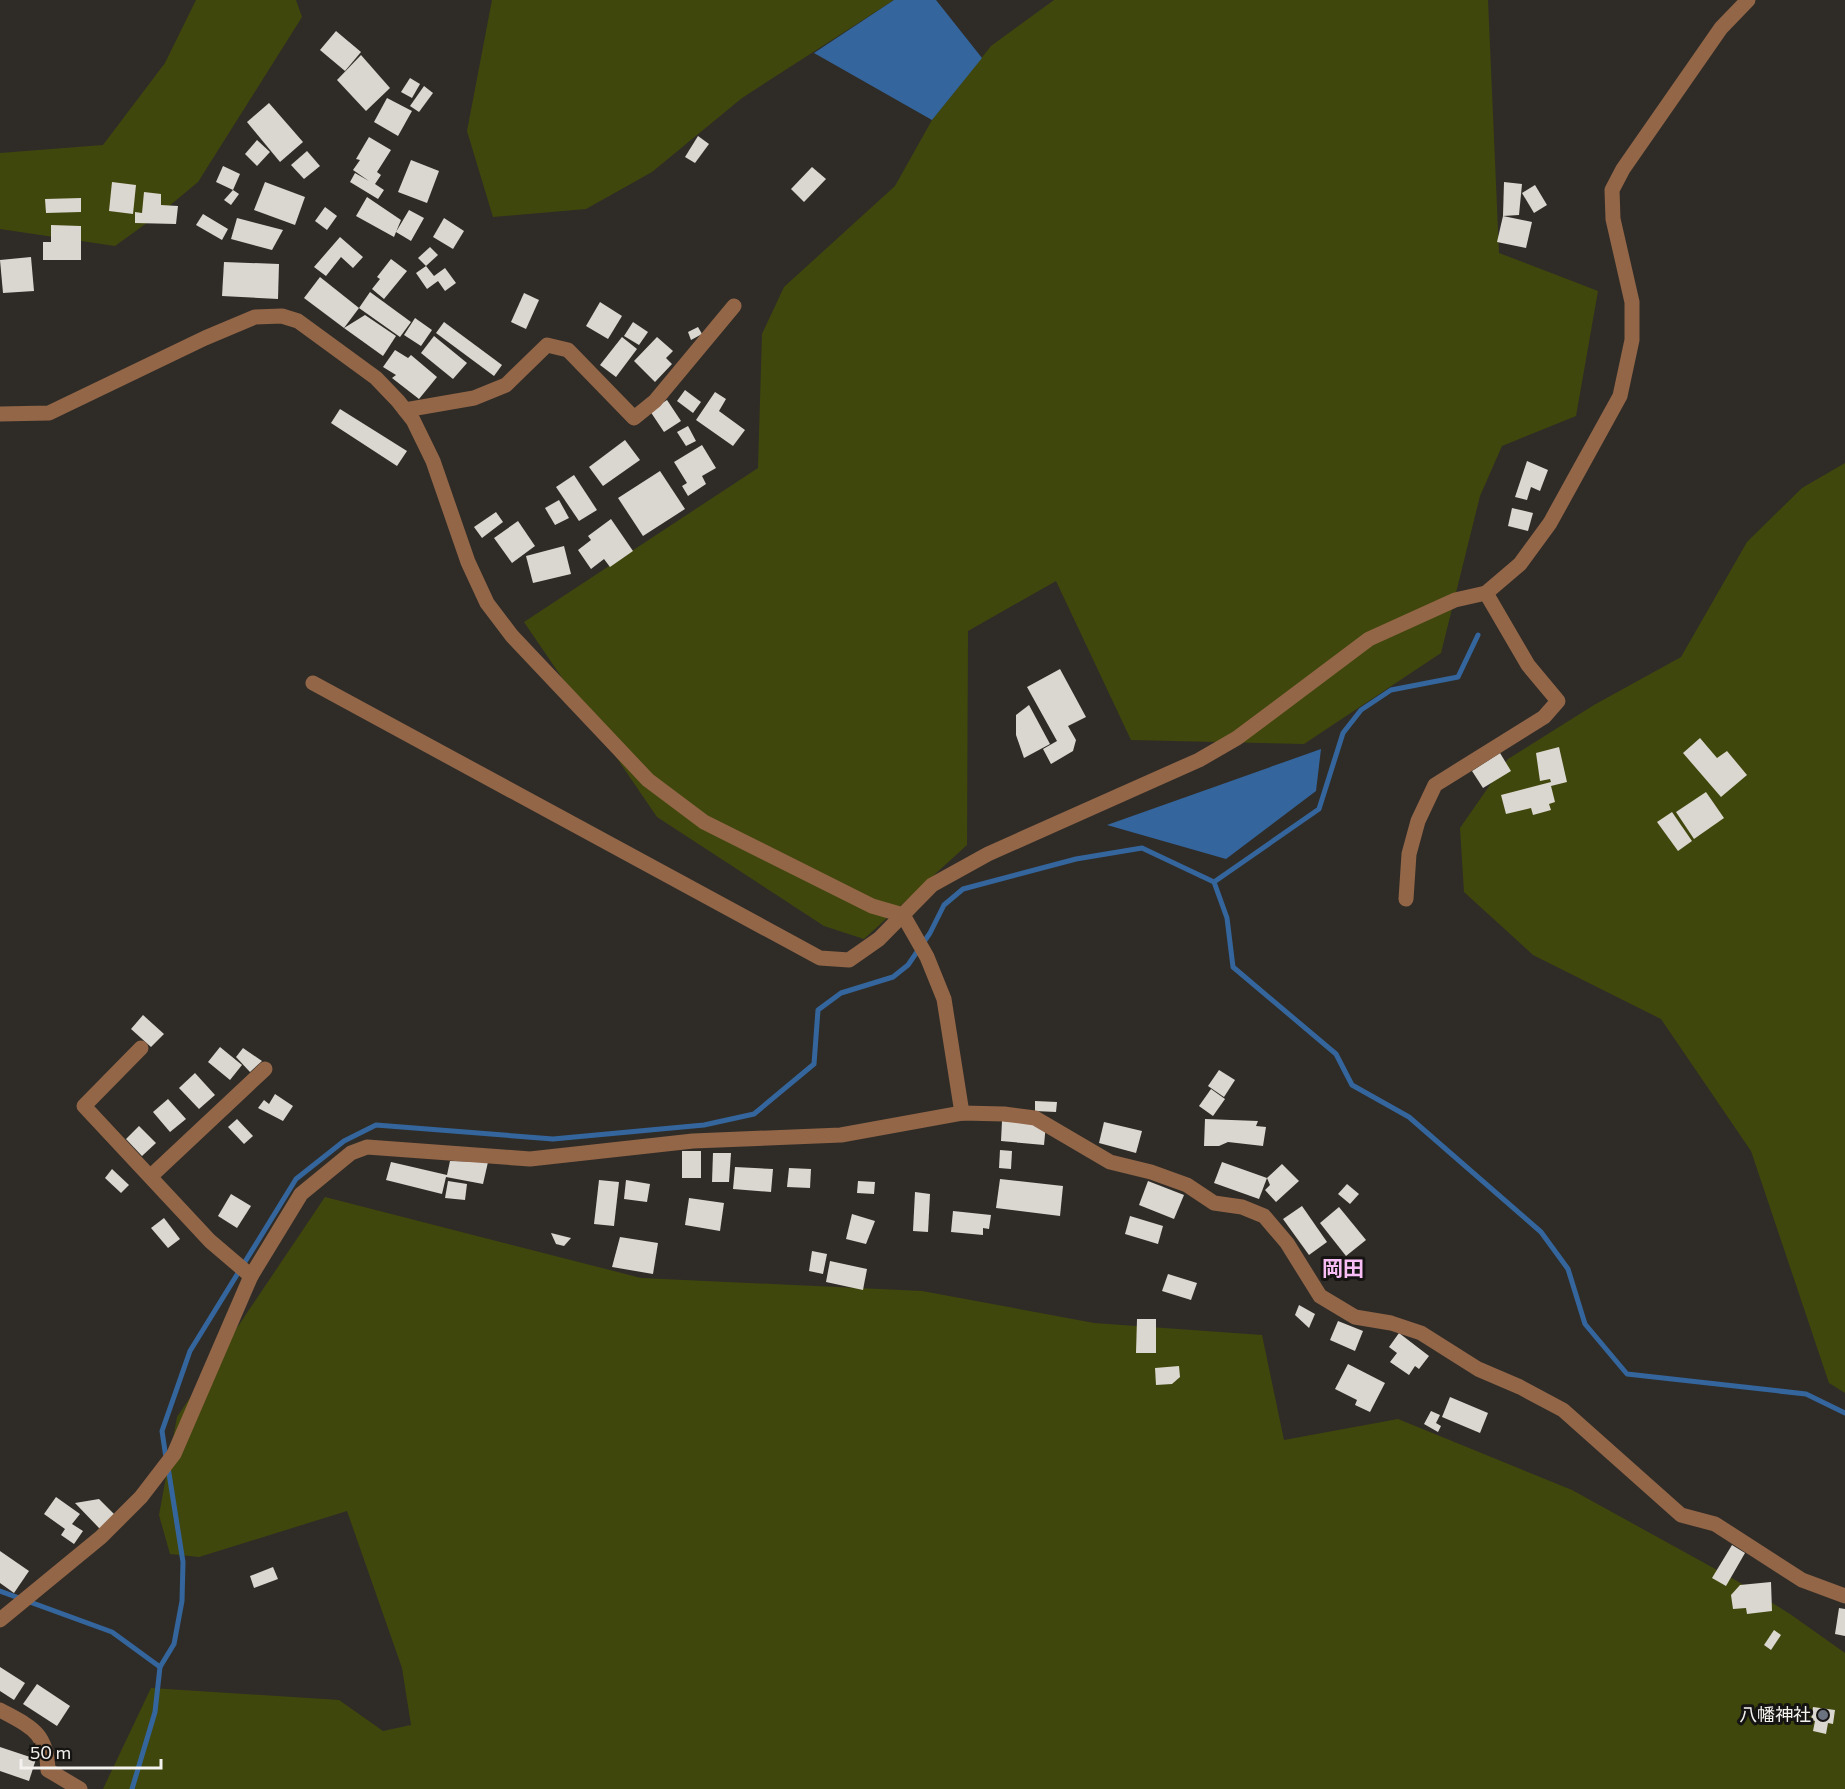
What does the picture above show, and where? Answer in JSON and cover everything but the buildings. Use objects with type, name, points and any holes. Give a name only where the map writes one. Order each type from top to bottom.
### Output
[{"type":"street","points":[[313,683],[820,958],[849,960],[879,939],[932,885],[988,855],[1199,760],[1237,738],[1369,639],[1455,600],[1486,593],[1520,564],[1550,523],[1620,396],[1632,340],[1632,302],[1613,219],[1612,190],[1623,169],[1721,28],[1748,0]]},
{"type":"street","points":[[405,410],[474,398],[506,385],[547,345],[568,350],[634,418],[655,401],[734,306]]},
{"type":"street","points":[[0,414],[49,413],[205,338],[255,317],[282,316],[298,321],[376,378],[405,410],[433,461],[468,562],[487,603],[512,636],[648,780],[704,822],[872,906],[903,915],[938,979],[948,1017],[963,1113]]},
{"type":"street","points":[[1406,899],[1409,854],[1419,822],[1435,785],[1544,717],[1558,701],[1528,665],[1486,593]]},
{"type":"street","points":[[141,1048],[84,1106],[228,1256],[248,1273]]},
{"type":"street","points":[[151,1176],[265,1069]]},
{"type":"street","points":[[3,1618],[101,1537],[141,1497],[174,1454],[248,1273],[301,1194],[351,1153],[367,1147],[541,1158],[693,1141],[841,1136],[963,1113],[1004,1114],[1035,1118],[1110,1162],[1151,1172],[1187,1185],[1214,1203],[1242,1207],[1264,1216],[1287,1243],[1320,1296],[1355,1317],[1391,1323],[1421,1333],[1478,1369],[1520,1387],[1563,1410],[1681,1515],[1715,1524],[1802,1580],[1845,1596]]},
{"type":"street","points":[[0,1710],[31,1727],[48,1749],[48,1770],[80,1789]]},
{"type":"green space","points":[[196,0],[296,0],[302,17],[198,182],[115,246],[0,229],[0,153],[103,145],[165,63]]},
{"type":"green space","points":[[492,0],[894,0],[742,98],[652,172],[586,209],[493,217],[467,131]]},
{"type":"green space","points":[[1054,0],[1488,0],[1499,253],[1598,291],[1576,416],[1502,446],[1480,496],[1441,653],[1304,744],[1131,740],[1056,581],[968,631],[967,845],[864,939],[824,926],[657,817],[524,622],[758,468],[762,334],[784,287],[895,186],[932,120],[991,46]]},
{"type":"green space","points":[[1845,463],[1845,1393],[1829,1383],[1751,1151],[1661,1019],[1533,955],[1464,892],[1460,828],[1508,759],[1594,705],[1681,657],[1747,542],[1802,488]]},
{"type":"green space","points":[[325,1197],[641,1278],[922,1291],[1094,1323],[1262,1335],[1284,1440],[1398,1419],[1572,1490],[1737,1581],[1790,1614],[1845,1653],[1845,1789],[103,1789],[151,1688],[339,1700],[383,1731],[411,1725],[402,1668],[347,1511],[199,1557],[170,1554],[159,1515],[177,1417]]},
{"type":"water","points":[[894,0],[936,0],[982,58],[932,120],[814,53]]},
{"type":"water","points":[[1321,749],[1316,791],[1226,859],[1107,825]]},
{"type":"waterway","points":[[1214,882],[1319,809],[1343,733],[1361,710],[1391,690],[1458,677],[1478,635]]},
{"type":"waterway","points":[[166,1458],[162,1431],[190,1351],[296,1179],[344,1141],[376,1125],[553,1139],[704,1125],[754,1114],[814,1064],[818,1010],[841,993],[893,977],[908,965],[930,933],[944,905],[963,889],[1076,859],[1142,848],[1214,882],[1227,918],[1233,967],[1336,1054],[1352,1085],[1409,1117],[1541,1232],[1568,1269],[1585,1324],[1627,1374],[1806,1394],[1845,1413]]},
{"type":"waterway","points":[[132,1789],[155,1712],[160,1667],[174,1644],[182,1601],[183,1562],[168,1467]]},
{"type":"waterway","points":[[0,1591],[112,1632],[160,1667]]},
{"type":"place","name":"八幡神社","points":[[1823,1715]]},
{"type":"district","name":"岡田","points":[[1343,1269]]}]
